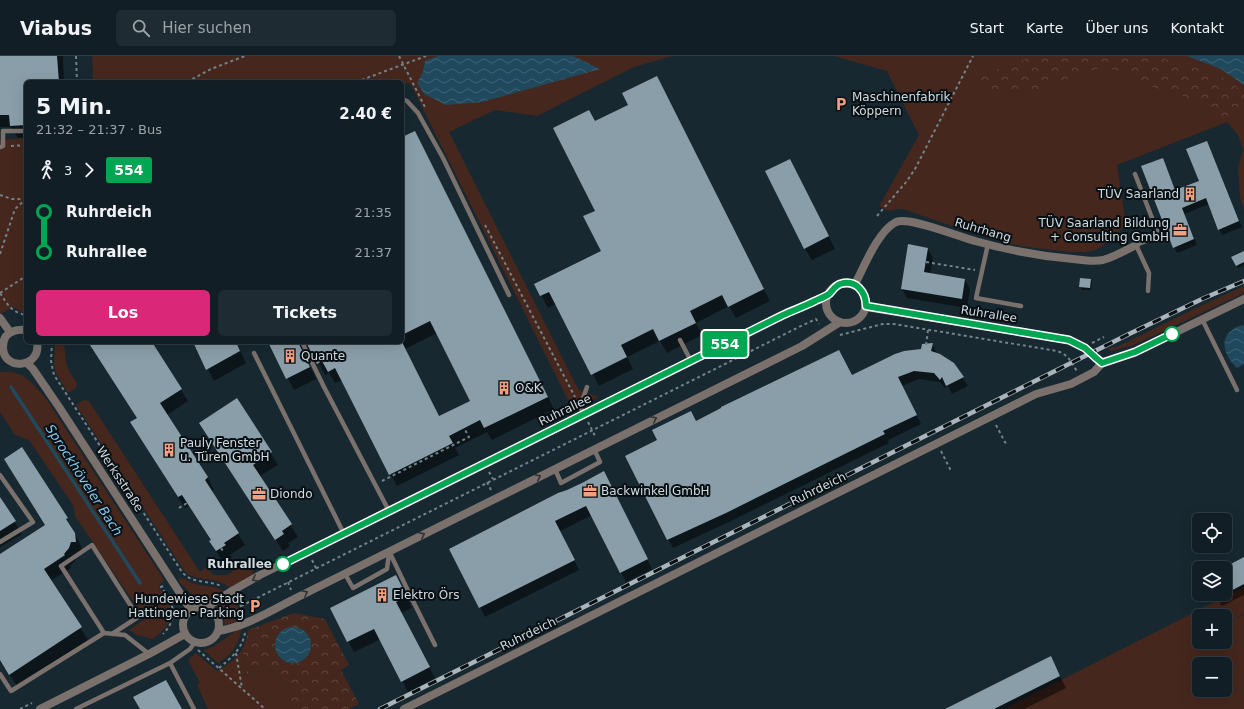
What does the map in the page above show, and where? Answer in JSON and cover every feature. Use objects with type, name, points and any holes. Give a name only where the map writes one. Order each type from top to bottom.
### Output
[{"type":"street","name":"Ruhrhang","points":[[855,284],[880,237],[890,226],[898,221],[921,224],[1011,251],[1045,257],[1102,260],[1136,245]]},
{"type":"street","name":"Ruhrallee","points":[[191,610],[200,606],[207,608],[230,592],[389,512],[582,411],[691,361],[829,294],[833,288],[841,284],[855,284]]},
{"type":"street","points":[[829,294],[826,300],[828,311],[833,318],[840,322],[857,320],[866,306],[865,296],[855,284]]},
{"type":"street","name":"Ruhrdeich","points":[[404,709],[1036,394],[1062,388],[1094,372],[1102,363],[1135,352],[1244,299]]},
{"type":"street","name":"Ruhrallee","points":[[866,306],[1069,340],[1085,348],[1102,363]]},
{"type":"street","points":[[0,318],[10,332]]},
{"type":"street","points":[[218,631],[227,630],[245,623],[345,574],[802,346],[840,322]]},
{"type":"street","points":[[24,330],[15,330],[10,332],[5,337],[3,344],[3,358],[15,364],[27,363],[35,355],[37,344]]},
{"type":"street","name":"Werksstraße","points":[[27,363],[33,369],[59,407],[191,610]]},
{"type":"street","points":[[191,610],[186,614],[183,621],[183,626],[185,634],[194,644],[209,642],[218,631],[220,624],[218,618],[212,610],[207,608]]},
{"type":"street","points":[[40,709],[149,654],[185,634]]},
{"type":"lane","points":[[404,100],[418,113],[443,158],[509,296]]},
{"type":"lane","points":[[2,147],[3,132],[24,131]]},
{"type":"lane","points":[[1135,174],[1159,236],[1136,245],[1149,273],[1148,291]]},
{"type":"lane","points":[[988,244],[976,298],[1021,306]]},
{"type":"lane","points":[[1202,319],[1237,390]]},
{"type":"lane","points":[[680,340],[691,361]]},
{"type":"lane","points":[[303,344],[389,512]]},
{"type":"lane","points":[[254,353],[344,534]]},
{"type":"lane","points":[[582,411],[587,387]]},
{"type":"lane","points":[[555,469],[561,482],[600,462],[597,448]]},
{"type":"lane","points":[[0,474],[33,522],[0,542]]},
{"type":"lane","points":[[104,634],[61,566],[92,545],[138,617],[112,634]]},
{"type":"lane","points":[[345,574],[353,588],[387,569],[389,551]]},
{"type":"lane","points":[[389,551],[435,645]]},
{"type":"lane","points":[[0,674],[11,691],[104,634],[125,635],[149,654]]},
{"type":"lane","points":[[76,709],[170,663],[190,649],[194,644]]},
{"type":"lane","points":[[170,663],[194,709]]},
{"type":"path","points":[[76,56],[77,80]]},
{"type":"path","points":[[191,80],[211,69],[245,56]]},
{"type":"path","points":[[400,56],[426,110]]},
{"type":"path","points":[[361,80],[426,56]]},
{"type":"path","points":[[877,216],[907,181],[915,169],[973,56]]},
{"type":"path","points":[[2,147],[24,145]]},
{"type":"path","points":[[0,195],[12,200],[24,199]]},
{"type":"path","points":[[0,254],[15,209],[24,201]]},
{"type":"path","points":[[484,223],[592,430],[597,448]]},
{"type":"path","points":[[926,262],[982,271]]},
{"type":"path","points":[[24,277],[0,293],[10,308],[16,313],[24,315]]},
{"type":"path","points":[[926,345],[930,317]]},
{"type":"path","points":[[241,606],[816,319],[821,326],[832,334],[844,334],[883,324],[1064,353],[1068,356],[1076,370],[1084,377]]},
{"type":"path","name":"Werksstraße","points":[[52,344],[51,361],[54,375],[182,572]]},
{"type":"path","points":[[374,485],[469,437],[464,428]]},
{"type":"path","points":[[999,431],[1006,444]]},
{"type":"path","points":[[945,458],[951,471]]},
{"type":"path","points":[[179,508],[187,503]]},
{"type":"path","points":[[221,548],[224,553]]},
{"type":"path","points":[[161,637],[168,628],[172,620],[173,613],[172,603],[161,587],[182,572],[191,580],[210,582],[220,585],[230,592],[241,606],[245,623],[244,638],[236,652],[219,668]]},
{"type":"path","points":[[194,644],[265,709]]},
{"type":"path","points":[[236,652],[242,689]]},
{"type":"path","points":[[20,709],[34,702]]},
{"type":"green space","points":[[92,56],[672,56],[634,67],[537,116],[495,110],[449,132],[577,387],[580,391],[599,397],[573,410],[410,83],[404,84],[404,80],[93,80]]},
{"type":"green space","points":[[834,56],[1244,56],[1244,210],[1240,197],[1238,168],[1243,149],[1238,135],[1227,122],[1117,165],[1126,225],[1104,245],[1096,250],[1071,252],[1027,247],[1007,243],[966,231],[903,209],[889,211],[879,206],[919,135],[887,71]]},
{"type":"green space","points":[[1034,56],[1154,56],[1218,74],[1244,92],[1244,103],[1227,121],[1210,107],[1183,96],[1152,87],[1127,73],[1103,67],[1045,87],[1025,92],[1002,93],[976,86],[982,75]]},
{"type":"green space","points":[[24,138],[24,312],[14,307],[0,314],[0,140]]},
{"type":"green space","points":[[1244,286],[1244,293],[1134,345],[1111,351],[1108,348],[1117,347]]},
{"type":"green space","points":[[55,344],[64,344],[66,362],[69,371],[77,383],[76,388],[68,393],[56,373],[54,364]]},
{"type":"green space","points":[[8,371],[21,375],[32,383],[47,400],[164,580],[159,586],[170,605],[171,616],[165,629],[153,639],[137,635],[129,630],[145,619],[75,516],[73,505],[29,440],[15,435],[0,412],[0,372]]},
{"type":"green space","points":[[84,400],[89,401],[200,572],[207,567],[213,575],[227,575],[244,564],[249,564],[253,575],[230,588],[224,584],[195,577],[185,572],[76,405]]},
{"type":"green space","points":[[180,578],[192,583],[215,587],[224,591],[210,599],[199,598],[189,592],[178,580]]},
{"type":"green space","points":[[1244,587],[1244,614],[1232,620],[1232,609],[1201,609],[1216,601],[1232,601],[1232,593]]},
{"type":"green space","points":[[230,596],[238,607],[241,620],[225,625],[223,615],[216,606]]},
{"type":"green space","points":[[294,613],[325,619],[349,665],[341,670],[359,704],[349,709],[292,709],[290,696],[286,687],[271,669],[247,674],[242,650],[248,630]]},
{"type":"green space","points":[[1192,613],[1192,649],[1232,649],[1232,621],[1244,615],[1244,709],[1004,709]]},
{"type":"green space","points":[[242,627],[237,643],[228,656],[223,660],[218,663],[204,650],[214,646]]},
{"type":"green space","points":[[242,650],[247,674],[271,669],[286,687],[290,696],[292,709],[208,709],[197,685],[200,683],[188,660],[196,653],[217,671],[232,661]]},
{"type":"water","points":[[438,56],[573,56],[600,69],[482,102],[446,105],[424,94],[417,83],[423,72],[425,61]]},
{"type":"water","points":[[1187,56],[1244,56],[1244,85],[1221,69]]},
{"type":"water","points":[[1244,325],[1244,364],[1237,368],[1226,353],[1225,342],[1229,332]]},
{"type":"water","points":[[293,627],[303,630],[308,635],[311,645],[308,655],[303,660],[293,663],[283,660],[278,655],[275,645],[278,635],[283,630]]},
{"type":"building","points":[[0,56],[57,56],[59,80],[24,80],[24,125],[10,126],[9,115],[0,115]]},
{"type":"building","points":[[657,76],[764,289],[728,307],[722,295],[690,311],[696,323],[659,341],[653,329],[621,345],[627,357],[591,375],[549,292],[540,296],[534,284],[601,251],[583,216],[595,211],[553,128],[589,110],[595,121],[628,105],[622,93]]},
{"type":"building","points":[[415,131],[548,397],[484,428],[480,420],[449,436],[453,443],[389,475],[335,368],[328,372],[322,361],[317,364],[307,344],[403,344],[439,416],[470,401],[430,321],[404,334],[404,136]]},
{"type":"building","name":"TÜV Saarland","points":[[1207,141],[1239,221],[1218,230],[1206,198],[1182,208],[1194,239],[1173,248],[1141,166],[1163,158],[1175,190],[1199,181],[1186,149]]},
{"type":"building","points":[[790,159],[829,236],[804,249],[765,171]]},
{"type":"building","points":[[908,244],[928,248],[924,272],[965,279],[962,299],[901,289]]},
{"type":"building","points":[[1244,251],[1244,262],[1236,266],[1231,257]]},
{"type":"building","points":[[1080,278],[1091,279],[1090,288],[1079,287]]},
{"type":"building","points":[[933,343],[931,351],[940,354],[954,363],[964,377],[946,386],[942,377],[940,380],[934,373],[914,371],[898,377],[917,415],[883,431],[885,434],[726,513],[667,540],[625,456],[657,440],[652,430],[691,411],[696,421],[721,407],[839,350],[852,375],[895,354],[904,351],[921,349],[922,344]]},
{"type":"building","name":"Pauly Fenster u. Türen GmbH","points":[[89,344],[153,344],[182,389],[160,403],[208,477],[205,480],[239,533],[224,543],[226,545],[216,551],[209,541],[211,540],[182,495],[178,497],[130,422],[137,418]]},
{"type":"building","points":[[194,344],[237,344],[240,351],[206,370]]},
{"type":"building","name":"Quante","points":[[269,344],[299,344],[310,367],[286,379]]},
{"type":"building","name":"Diondo","points":[[237,398],[272,452],[253,465],[292,524],[282,531],[284,534],[275,540],[199,423]]},
{"type":"building","points":[[22,447],[68,518],[66,519],[75,533],[76,542],[71,542],[69,548],[64,554],[65,555],[44,569],[82,627],[9,675],[0,660],[0,554],[45,525],[4,459]]},
{"type":"building","points":[[604,471],[648,559],[620,573],[586,506],[555,521],[575,560],[479,608],[449,549]]},
{"type":"building","points":[[0,497],[16,521],[0,531]]},
{"type":"building","points":[[1244,557],[1244,584],[1232,590],[1232,563]]},
{"type":"building","points":[[396,575],[407,597],[396,602],[430,667],[401,682],[374,629],[347,642],[330,608]]},
{"type":"building","points":[[1051,656],[1060,676],[994,709],[945,709]]},
{"type":"building","points":[[166,680],[182,709],[140,709],[133,697]]},
{"type":"waterway","name":"Sprockhöveler Bach","points":[[11,387],[140,583]]},
{"type":"railway","points":[[380,709],[1129,334],[1202,299],[1244,281]]},
{"type":"bus line","name":"554","points":[[283,564],[783,315],[829,294],[833,288],[841,284],[855,284],[865,296],[866,306],[1069,340],[1085,348],[1102,363],[1135,352],[1172,334]]},
{"type":"place","name":"Maschinenfabrik Köppern","points":[[841,104]]},
{"type":"place","name":"TÜV Saarland","points":[[1190,194]]},
{"type":"place","name":"TÜV Saarland Bildung + Consulting GmbH","points":[[1180,230]]},
{"type":"place","name":"Quante","points":[[290,356]]},
{"type":"place","name":"O&K","points":[[504,388]]},
{"type":"place","name":"Pauly Fenster u. Türen GmbH","points":[[169,450]]},
{"type":"place","name":"Backwinkel GmbH","points":[[590,491]]},
{"type":"place","name":"Diondo","points":[[259,494]]},
{"type":"place","name":"Ruhrallee","points":[[283,564]]},
{"type":"place","name":"Elektro Örs","points":[[382,595]]},
{"type":"place","name":"Hundewiese Stadt Hattingen - Parking","points":[[255,606]]}]
